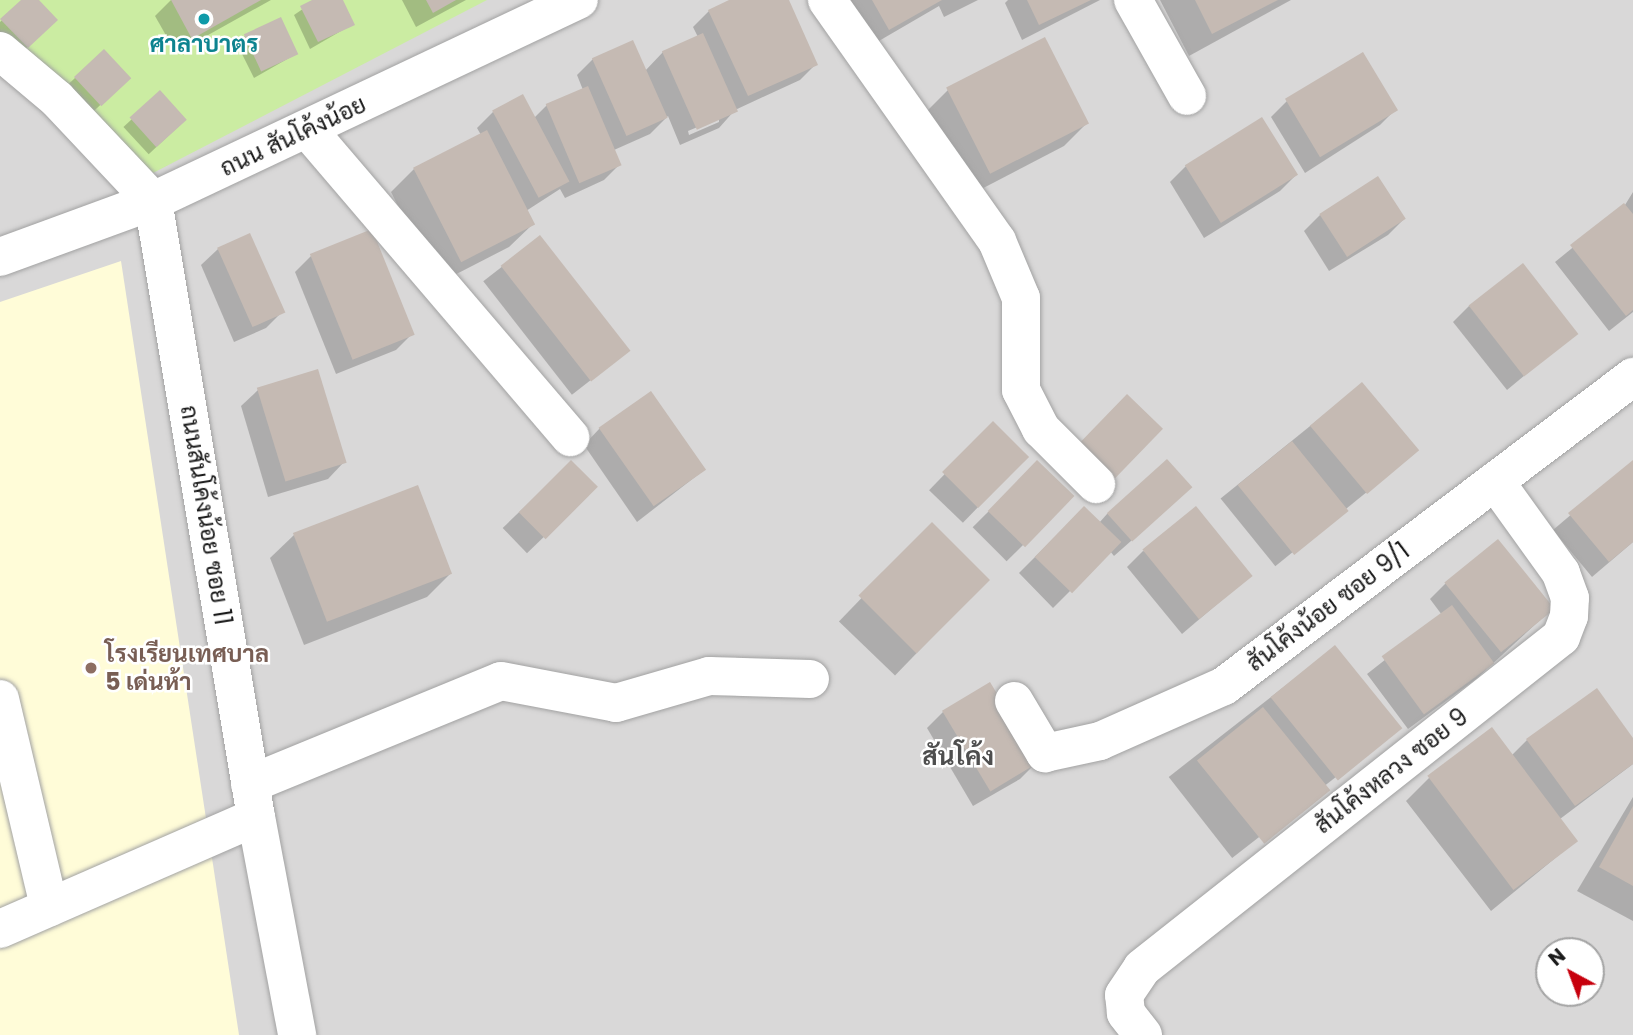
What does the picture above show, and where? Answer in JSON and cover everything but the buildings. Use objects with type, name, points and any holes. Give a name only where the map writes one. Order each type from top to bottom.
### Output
[{"type":"street","name":"ถนน สันโค้งน้อย","points":[[0,257],[153,201],[579,0]]},
{"type":"street","points":[[827,0],[997,241],[1021,298],[1021,390],[1041,429],[1096,484]]},
{"type":"street","points":[[1133,0],[1186,96]]},
{"type":"street","points":[[0,51],[57,99],[153,201]]},
{"type":"street","points":[[308,130],[570,437]]},
{"type":"street","name":"ถนนสันโค้งน้อย ซอย 11","points":[[153,201],[253,801],[298,1035]]},
{"type":"street","name":"สันโค้งน้อย ซอย 9/1","points":[[1014,701],[1045,753],[1100,741],[1224,686],[1633,377]]},
{"type":"street","name":"สันโค้งหลวง ซอย 9","points":[[1143,1035],[1126,1013],[1124,995],[1143,968],[1561,637],[1569,616],[1570,598],[1561,573],[1495,481]]},
{"type":"street","points":[[0,929],[49,907],[253,801],[501,681],[615,703],[709,676],[810,679]]},
{"type":"street","points":[[0,699],[49,907]]},
{"type":"shaded area","points":[[0,0],[1633,0],[1633,1035],[0,1035]]},
{"type":"shaded area","name":"โรงเรียนเทศบาล 5 เด่นห้า","points":[[121,261],[239,1035],[0,1035],[0,302]]},
{"type":"green space","points":[[0,0],[487,0],[153,173],[0,43]]},
{"type":"place","name":"ศาลาบาตร","points":[[204,19]]},
{"type":"place","name":"โรงเรียนเทศบาล 5 เด่นห้า","points":[[91,668]]},
{"type":"district","name":"สันโค้ง","points":[[958,757]]}]
